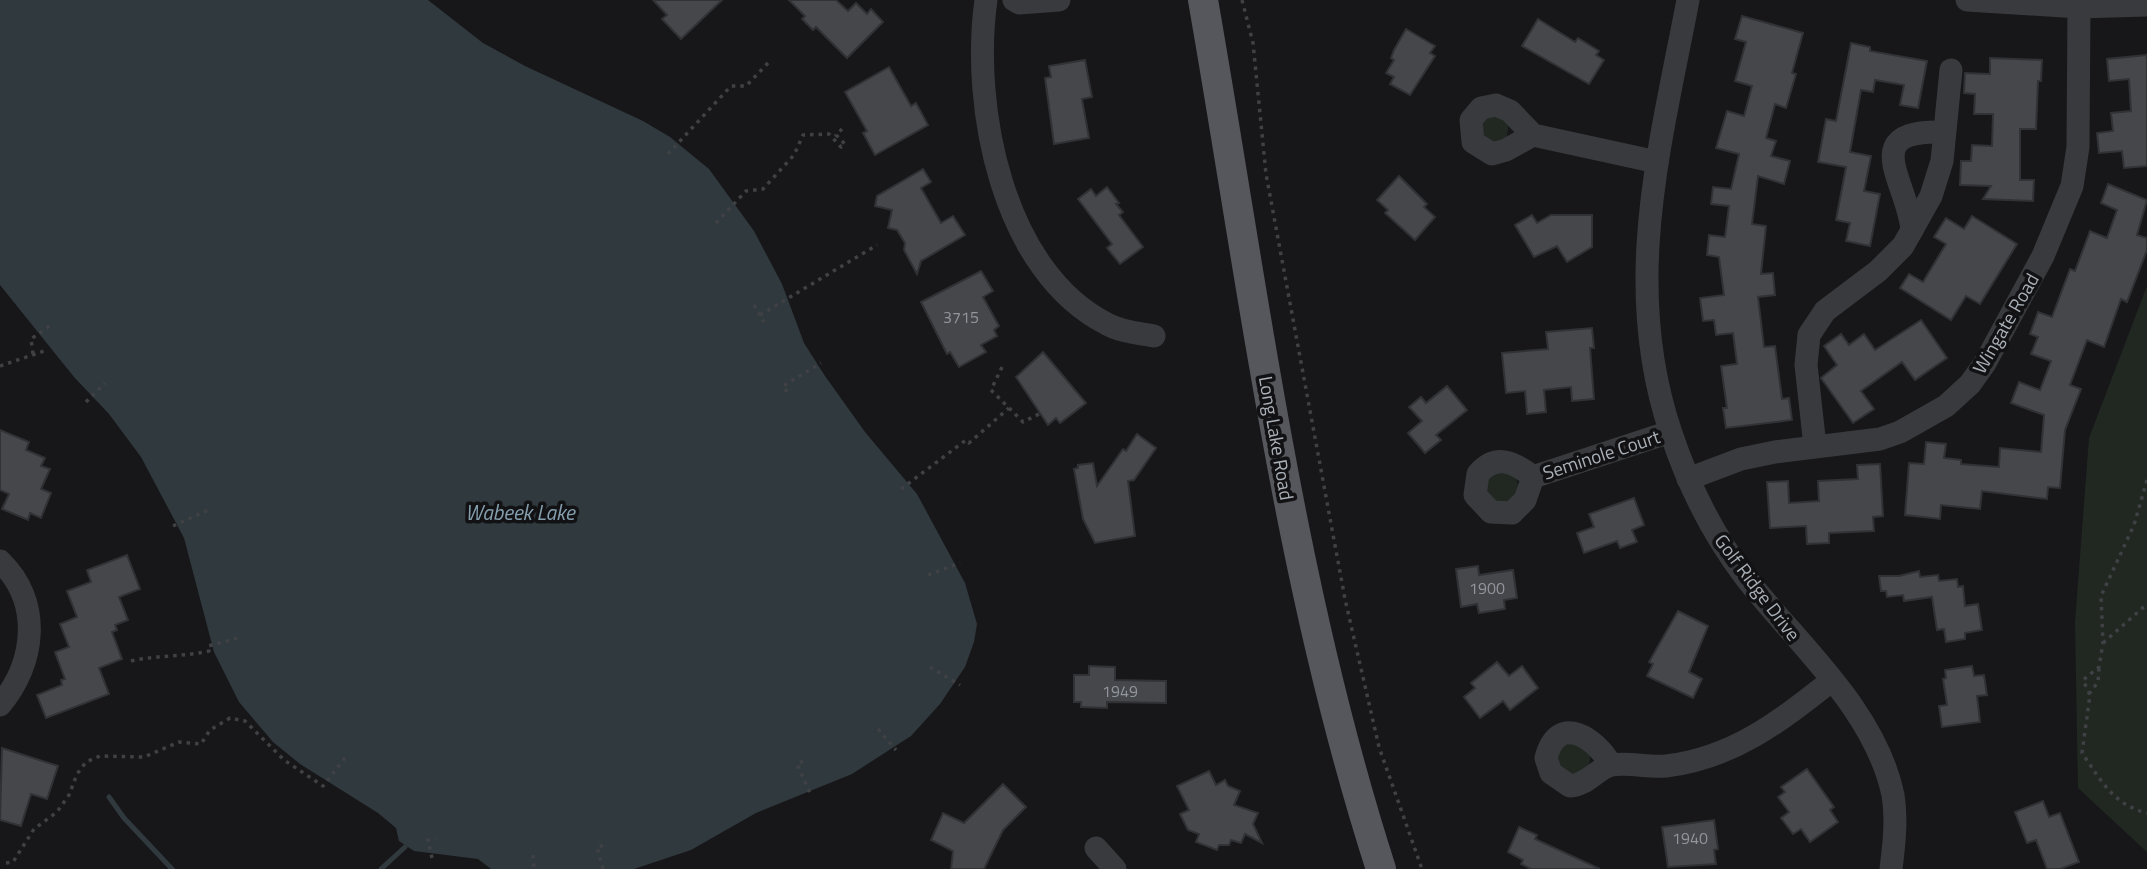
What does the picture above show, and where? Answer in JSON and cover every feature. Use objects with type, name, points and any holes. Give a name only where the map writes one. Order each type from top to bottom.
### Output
[{"type":"main road","name":"Long Lake Road","points":[[1203,0],[1301,568],[1340,732],[1381,869]]},
{"type":"street","points":[[986,0],[981,64],[985,112],[999,170],[1017,220],[1040,262],[1069,298],[1109,325],[1154,336]]},
{"type":"street","points":[[1014,0],[1059,0]]},
{"type":"street","name":"Golf Ridge Drive","points":[[1688,0],[1657,162],[1647,231],[1645,284],[1652,359],[1670,432],[1688,480],[1744,576],[1831,681],[1869,732],[1887,774],[1895,824],[1891,869]]},
{"type":"street","points":[[1967,0],[2079,7],[2147,5]]},
{"type":"street","name":"Wingate Road","points":[[1688,480],[1741,459],[1815,446],[1880,439],[1900,432],[1946,406],[1970,384],[1985,363],[2043,256],[2072,186],[2078,146],[2079,7]]},
{"type":"street","points":[[1815,446],[1807,365],[1809,335],[1825,311],[1892,258],[1912,230],[1937,179],[1951,71]]},
{"type":"street","points":[[1912,230],[1911,212],[1895,174],[1896,145],[1904,135],[1914,132],[1944,132]]},
{"type":"street","points":[[1533,135],[1657,162]]},
{"type":"street","name":"Seminole Court","points":[[1533,477],[1670,432]]},
{"type":"street","points":[[0,561],[23,599],[30,642],[19,680],[0,705]]},
{"type":"street","points":[[1611,765],[1664,766],[1720,754],[1775,726],[1831,681]]},
{"type":"street","points":[[1096,848],[1115,869]]},
{"type":"path","points":[[1242,0],[1253,43],[1264,136],[1265,174],[1345,599],[1379,747],[1422,869]]},
{"type":"path","points":[[668,154],[731,86],[747,86],[769,62]]},
{"type":"path","points":[[716,223],[746,191],[763,189],[794,155],[803,135],[829,134],[841,147],[845,144],[836,135],[842,129]]},
{"type":"path","points":[[760,314],[877,244]]},
{"type":"path","points":[[754,305],[764,322]]},
{"type":"path","points":[[33,355],[31,339],[51,325]]},
{"type":"path","points":[[0,366],[47,350]]},
{"type":"path","points":[[787,392],[783,386],[821,363]]},
{"type":"path","points":[[1002,367],[990,390],[1023,422],[1039,414]]},
{"type":"path","points":[[86,402],[105,383]]},
{"type":"path","points":[[901,489],[966,440],[968,443],[1009,408]]},
{"type":"path","points":[[2147,480],[2134,525],[2101,596],[2103,643],[2098,682],[2090,694],[2082,753],[2114,798],[2130,809],[2147,813]]},
{"type":"path","points":[[173,526],[208,510]]},
{"type":"path","points":[[928,575],[960,563]]},
{"type":"path","points":[[2103,643],[2147,604]]},
{"type":"path","points":[[131,661],[158,655],[187,656],[209,651],[208,646],[242,637]]},
{"type":"path","points":[[930,667],[960,685]]},
{"type":"path","points":[[2090,694],[2083,680],[2099,667]]},
{"type":"path","points":[[6,863],[13,862],[34,829],[57,812],[86,762],[100,756],[144,757],[179,742],[201,744],[210,730],[230,718],[245,721],[284,760],[323,786],[345,758]]},
{"type":"path","points":[[878,729],[896,750]]},
{"type":"path","points":[[803,761],[797,764],[810,793]]},
{"type":"path","points":[[432,858],[428,840],[436,839]]},
{"type":"path","points":[[603,869],[597,847],[607,845]]},
{"type":"path","points":[[533,855],[534,869]]},
{"type":"shaded area","points":[[1491,114],[1509,123],[1506,141],[1490,146],[1478,127]]},
{"type":"shaded area","points":[[2147,286],[2147,852],[2078,788],[2075,622],[2089,438]]},
{"type":"shaded area","points":[[1502,471],[1513,476],[1518,487],[1513,498],[1502,503],[1491,498],[1486,487],[1491,476]]},
{"type":"shaded area","points":[[1574,743],[1585,748],[1590,759],[1585,770],[1574,775],[1563,770],[1558,759],[1563,748]]},
{"type":"water","name":"Wabeek Lake","points":[[0,0],[428,0],[483,43],[525,66],[643,121],[670,137],[709,169],[754,231],[782,284],[804,343],[865,432],[917,494],[965,583],[977,624],[974,642],[965,667],[940,704],[911,736],[852,774],[756,813],[691,850],[634,869],[491,869],[478,859],[414,851],[399,841],[396,828],[378,813],[300,764],[273,742],[239,702],[214,652],[184,538],[141,457],[109,414],[74,377],[0,285]]},
{"type":"building","points":[[653,0],[722,0],[681,39],[662,19],[667,15]]},
{"type":"building","points":[[789,0],[836,0],[848,11],[856,3],[867,14],[871,9],[883,22],[847,58],[816,27],[813,30],[802,19],[805,16]]},
{"type":"building","points":[[1742,16],[1803,33],[1792,73],[1796,74],[1786,108],[1775,104],[1766,138],[1776,141],[1771,156],[1790,161],[1784,184],[1758,176],[1752,224],[1766,226],[1761,274],[1773,273],[1775,295],[1758,297],[1764,347],[1775,346],[1782,399],[1789,398],[1792,420],[1726,428],[1723,408],[1727,408],[1721,366],[1737,364],[1733,333],[1716,335],[1714,320],[1703,321],[1700,298],[1724,295],[1719,257],[1707,255],[1709,235],[1725,237],[1729,206],[1711,204],[1713,187],[1731,189],[1739,154],[1716,148],[1727,111],[1744,116],[1752,86],[1735,81],[1746,42],[1735,39]]},
{"type":"building","points":[[1538,19],[1575,42],[1578,38],[1599,51],[1596,55],[1604,60],[1589,84],[1522,46]]},
{"type":"building","points":[[1406,29],[1435,46],[1430,53],[1435,56],[1410,95],[1390,84],[1394,77],[1386,73],[1394,60],[1391,58],[1394,50]]},
{"type":"building","points":[[1851,43],[1870,47],[1870,51],[1927,61],[1918,108],[1900,105],[1904,85],[1875,80],[1873,92],[1861,90],[1850,152],[1871,156],[1864,191],[1880,194],[1870,246],[1846,241],[1850,223],[1836,220],[1846,167],[1818,162],[1826,119],[1836,121]]},
{"type":"building","points":[[2147,55],[2147,166],[2124,168],[2122,151],[2099,153],[2097,133],[2113,131],[2111,113],[2131,111],[2129,79],[2109,81],[2107,59]]},
{"type":"building","points":[[1990,58],[2042,60],[2041,81],[2038,81],[2036,129],[2020,129],[2020,180],[2034,180],[2033,201],[1983,199],[1991,186],[1960,185],[1961,161],[1971,161],[1972,145],[1992,146],[1993,114],[1974,114],[1975,94],[1964,93],[1965,73],[1990,74]]},
{"type":"building","points":[[1085,60],[1092,97],[1082,99],[1089,138],[1054,144],[1045,78],[1051,77],[1049,66]]},
{"type":"building","points":[[889,67],[911,106],[916,103],[928,125],[875,155],[863,133],[867,131],[845,92]]},
{"type":"building","points":[[923,169],[931,182],[921,188],[941,223],[953,216],[965,235],[921,261],[917,274],[897,230],[888,228],[892,210],[875,206],[877,196]]},
{"type":"building","points":[[1399,176],[1427,204],[1424,207],[1435,217],[1415,240],[1385,213],[1388,210],[1377,200]]},
{"type":"building","points":[[2108,184],[2147,200],[2137,235],[2147,238],[2147,250],[2127,302],[2121,299],[2104,347],[2087,340],[2070,385],[2081,389],[2065,430],[2060,488],[2048,487],[2047,499],[1982,491],[1980,509],[1941,505],[1940,519],[1905,515],[1909,463],[1924,464],[1926,442],[1946,444],[1944,458],[1961,460],[1961,464],[1999,467],[2000,448],[2041,452],[2044,415],[2011,403],[2019,382],[2040,390],[2051,361],[2031,354],[2038,337],[2030,334],[2038,312],[2052,317],[2070,269],[2075,271],[2090,231],[2107,238],[2117,210],[2101,203]]},
{"type":"building","points":[[1107,187],[1123,212],[1119,215],[1143,247],[1120,264],[1107,248],[1112,244],[1078,199],[1091,189],[1096,196]]},
{"type":"building","points":[[1532,215],[1537,223],[1551,215],[1592,215],[1592,247],[1567,262],[1557,246],[1534,257],[1515,225]]},
{"type":"building","points":[[1972,216],[2017,244],[1980,304],[1966,296],[1951,320],[1900,288],[1909,274],[1923,282],[1946,244],[1934,237],[1946,218],[1964,229]]},
{"type":"building","points":[[981,271],[993,291],[983,297],[999,326],[994,330],[997,336],[981,345],[986,352],[959,367],[950,352],[947,354],[921,302]]},
{"type":"building","points":[[1921,320],[1947,358],[1915,380],[1902,362],[1861,391],[1874,409],[1853,423],[1821,378],[1837,365],[1824,346],[1841,334],[1849,345],[1864,334],[1875,350]]},
{"type":"building","points":[[1592,328],[1594,348],[1590,348],[1594,399],[1572,401],[1571,387],[1544,390],[1546,412],[1527,414],[1525,391],[1506,393],[1502,353],[1548,349],[1546,332]]},
{"type":"building","points":[[1043,352],[1086,403],[1060,423],[1056,418],[1048,425],[1016,377]]},
{"type":"building","points":[[1447,386],[1467,410],[1436,435],[1441,440],[1425,453],[1408,433],[1422,421],[1409,407],[1421,397],[1426,403]]},
{"type":"building","points":[[0,430],[29,442],[26,450],[45,458],[41,466],[50,469],[41,489],[51,493],[41,518],[30,513],[28,520],[2,509],[9,494],[0,490]]},
{"type":"building","points":[[1137,434],[1156,448],[1134,480],[1128,481],[1135,536],[1095,543],[1083,519],[1074,469],[1078,468],[1078,465],[1093,463],[1097,486]]},
{"type":"building","points":[[1880,464],[1883,516],[1873,517],[1874,531],[1829,533],[1829,543],[1807,544],[1806,526],[1770,528],[1767,482],[1788,481],[1789,503],[1819,501],[1818,481],[1858,479],[1857,465]]},
{"type":"building","points":[[1634,498],[1644,525],[1632,530],[1637,542],[1620,548],[1617,541],[1584,553],[1577,533],[1594,527],[1589,514]]},
{"type":"building","points":[[127,555],[140,589],[119,597],[128,620],[115,625],[117,630],[112,632],[122,659],[99,668],[109,694],[46,718],[37,695],[62,685],[61,680],[65,679],[55,652],[69,647],[60,624],[77,617],[67,591],[91,582],[87,570]]},
{"type":"building","points":[[1478,566],[1479,575],[1513,570],[1517,598],[1504,600],[1505,609],[1479,613],[1477,604],[1461,607],[1456,569]]},
{"type":"building","points":[[1919,571],[1920,577],[1938,575],[1939,581],[1957,579],[1958,587],[1963,586],[1965,606],[1978,604],[1982,630],[1965,633],[1965,639],[1946,642],[1944,629],[1937,630],[1932,597],[1904,601],[1903,595],[1887,597],[1886,591],[1881,591],[1879,576],[1899,576]]},
{"type":"building","points":[[1678,611],[1708,626],[1689,672],[1702,679],[1693,698],[1647,676],[1653,664],[1649,662]]},
{"type":"building","points":[[1497,662],[1509,676],[1522,666],[1538,688],[1510,710],[1503,701],[1480,718],[1464,697],[1475,688],[1471,683]]},
{"type":"building","points":[[1089,666],[1115,667],[1115,680],[1166,681],[1166,703],[1107,702],[1107,708],[1081,707],[1081,702],[1074,702],[1074,675],[1089,675]]},
{"type":"building","points":[[1972,666],[1974,676],[1984,675],[1987,695],[1977,696],[1980,722],[1942,727],[1939,706],[1947,705],[1943,679],[1946,678],[1945,670]]},
{"type":"building","points":[[2,748],[58,766],[47,799],[31,794],[21,826],[0,820]]},
{"type":"building","points":[[1807,769],[1834,807],[1830,810],[1838,822],[1810,842],[1801,829],[1793,834],[1781,818],[1789,812],[1778,797],[1785,792],[1781,787]]},
{"type":"building","points":[[1209,771],[1216,785],[1225,780],[1228,786],[1240,791],[1234,805],[1258,813],[1253,824],[1262,843],[1245,834],[1241,843],[1231,840],[1229,845],[1219,845],[1217,850],[1196,842],[1199,834],[1188,830],[1180,814],[1189,810],[1177,786]]},
{"type":"building","points":[[1003,784],[1026,807],[1003,830],[984,869],[951,869],[953,851],[931,840],[943,813],[964,823]]},
{"type":"building","points":[[2043,801],[2049,817],[2060,813],[2079,862],[2060,869],[2047,869],[2036,840],[2027,843],[2015,812]]},
{"type":"building","points":[[1714,820],[1718,849],[1714,850],[1716,864],[1668,867],[1662,827]]},
{"type":"building","points":[[1519,827],[1537,835],[1535,839],[1600,869],[1531,869],[1521,864],[1523,860],[1508,852]]},
{"type":"waterway","points":[[109,797],[124,818],[172,869]]},
{"type":"waterway","points":[[381,869],[405,847]]}]
